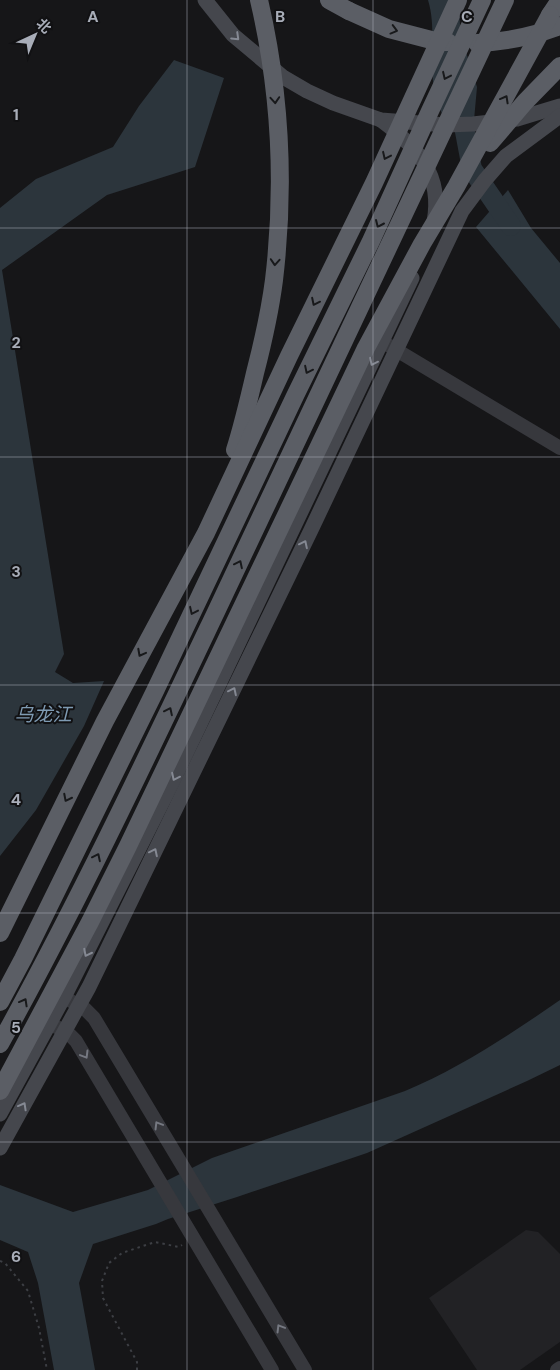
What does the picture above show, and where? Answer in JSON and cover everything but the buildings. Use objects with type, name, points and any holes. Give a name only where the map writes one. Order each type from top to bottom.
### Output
[{"type":"highway","points":[[206,533],[246,412],[267,323],[274,279],[279,154],[274,77],[259,0]]},
{"type":"highway","points":[[329,0],[369,21],[389,29],[439,42],[492,42],[549,30],[557,10]]},
{"type":"highway","points":[[0,933],[105,721],[206,533],[293,348],[374,183],[458,0]]},
{"type":"highway","points":[[0,1002],[155,691],[371,241],[482,0]]},
{"type":"highway","points":[[0,1044],[44,964],[142,768],[505,0]]},
{"type":"highway","points":[[0,1091],[82,939],[128,846],[366,348],[422,244],[557,10]]},
{"type":"highway","points":[[456,187],[503,126],[560,66]]},
{"type":"main road","points":[[205,0],[233,35],[284,77],[307,91],[333,103],[381,120],[446,125],[503,122],[560,106]]},
{"type":"main road","points":[[0,1148],[79,1005],[293,566],[462,212],[485,180],[506,156],[560,116]]},
{"type":"main road","points":[[0,1114],[64,997],[173,781],[383,342],[432,234],[436,212],[436,190],[429,170],[405,138],[381,120]]},
{"type":"street","points":[[383,342],[560,448]]},
{"type":"street","points":[[64,997],[79,1005],[94,1018],[305,1370]]},
{"type":"street","points":[[50,1023],[76,1041],[272,1370]]},
{"type":"path","points":[[137,1370],[137,1362],[103,1298],[102,1281],[110,1263],[122,1253],[155,1242],[179,1247],[193,1239]]},
{"type":"path","points":[[0,1261],[5,1263],[28,1291],[39,1328],[48,1370]]},
{"type":"shaded area","points":[[526,1230],[538,1232],[560,1254],[560,1342],[520,1370],[477,1370],[429,1298]]},
{"type":"water","points":[[428,0],[458,0],[461,36],[477,87],[474,120],[449,128],[438,105],[434,88],[432,20]]},
{"type":"water","name":"乌龙江","points":[[174,60],[224,78],[195,167],[107,195],[2,270],[64,654],[55,672],[73,683],[104,681],[84,726],[36,810],[0,856],[0,208],[36,179],[113,147],[139,106]]},
{"type":"water","points":[[508,190],[531,228],[560,263],[560,329],[476,227]]},
{"type":"water","points":[[560,1000],[560,1065],[367,1153],[93,1244],[79,1283],[95,1370],[54,1370],[38,1283],[28,1252],[0,1240],[0,1185],[73,1212],[148,1190],[212,1158],[405,1091],[425,1082],[485,1050]]},
{"type":"waterway","points":[[460,105],[472,169],[511,226]]}]
